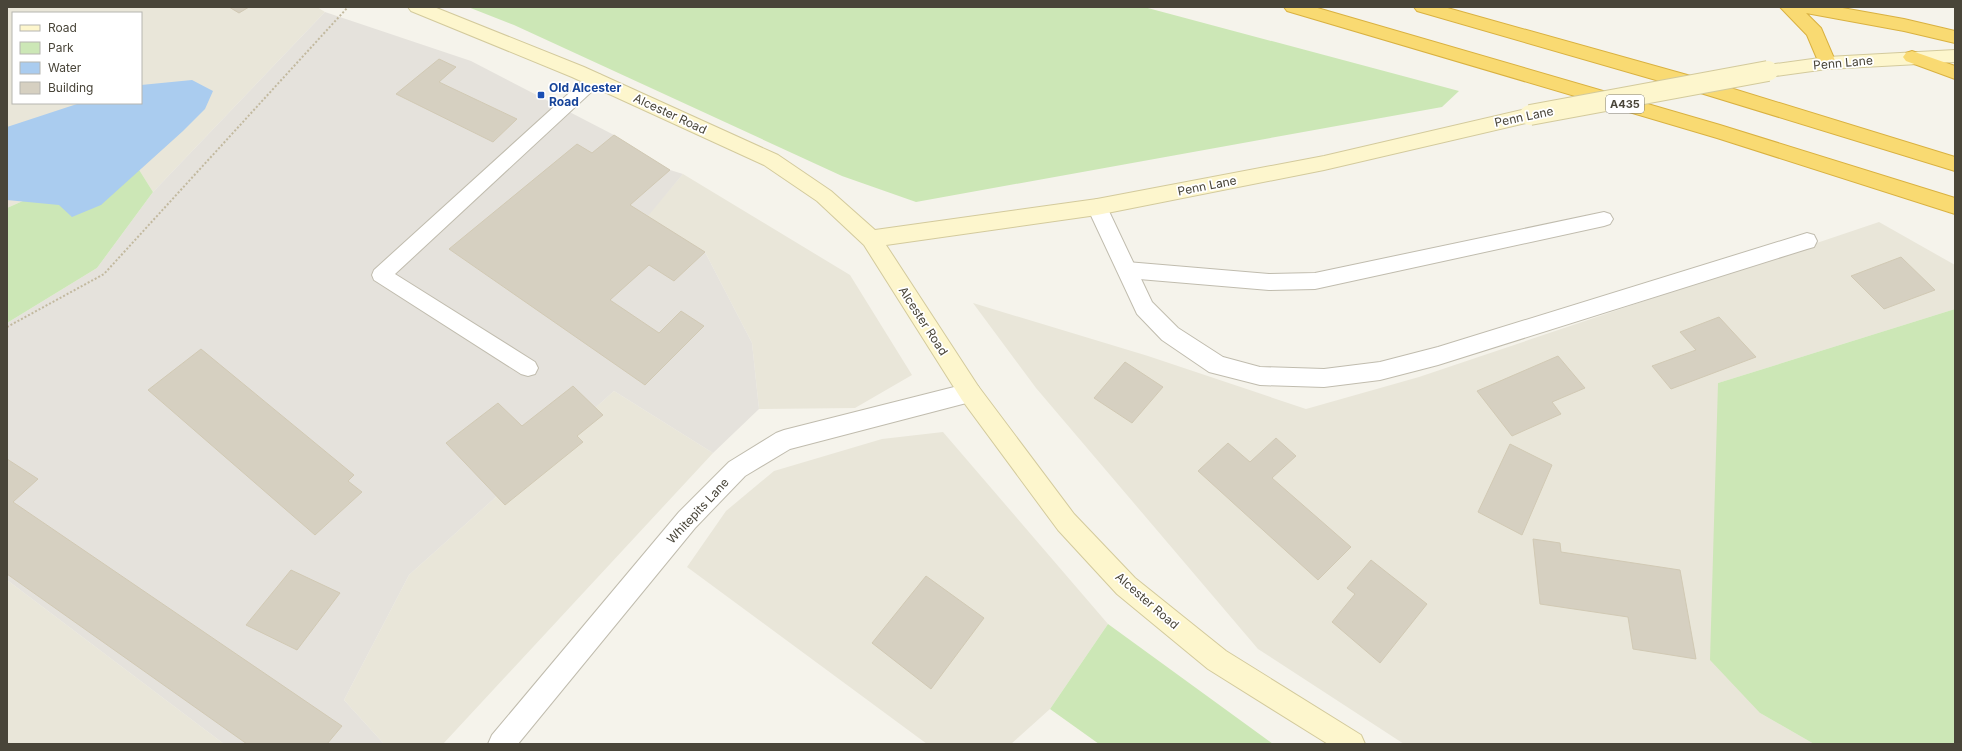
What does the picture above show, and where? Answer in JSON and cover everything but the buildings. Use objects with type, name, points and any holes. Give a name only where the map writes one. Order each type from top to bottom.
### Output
[{"type":"highway","name":"A435","points":[[1293,7],[1720,132],[1955,206]]},
{"type":"highway","points":[[1423,7],[1698,85],[1955,164]]},
{"type":"highway","points":[[1789,7],[1815,32],[1827,63]]},
{"type":"highway","points":[[1804,7],[1904,25],[1955,38]]},
{"type":"highway","points":[[1912,57],[1955,73]]},
{"type":"street","name":"Alcester Road","points":[[417,7],[594,79],[771,160],[824,196],[871,239],[970,393],[1066,522],[1126,586],[1217,660],[1352,744]]},
{"type":"street","name":"Penn Lane","points":[[871,239],[1097,207],[1324,164],[1530,115],[1768,71],[1827,63],[1912,57],[1955,56]]},
{"type":"street","points":[[1097,207],[1144,308],[1170,334],[1217,365],[1260,376],[1324,378],[1380,372],[1438,356],[1807,241]]},
{"type":"street","name":"Whitepits Lane","points":[[501,744],[687,520],[737,469],[784,440],[970,393]]},
{"type":"lane","points":[[528,368],[381,275],[594,79]]},
{"type":"lane","points":[[1127,270],[1269,282],[1316,281],[1604,219]]},
{"type":"path","points":[[7,327],[104,274],[348,7]]},
{"type":"shaded area","points":[[7,7],[317,7],[325,12],[153,192],[138,168],[61,184],[7,208]]},
{"type":"shaded area","points":[[325,12],[471,61],[614,135],[670,170],[683,174],[648,216],[705,252],[752,343],[759,409],[713,453],[614,391],[409,575],[344,700],[384,744],[224,744],[7,580],[7,323],[97,268],[153,192]]},
{"type":"shaded area","points":[[683,174],[850,275],[912,375],[855,408],[759,409],[752,343],[705,252],[647,216]]},
{"type":"shaded area","points":[[1879,222],[1955,265],[1955,309],[1718,383],[1760,713],[1814,744],[1404,744],[1258,649],[1036,388],[973,303],[1148,356],[1306,409],[1419,377]]},
{"type":"shaded area","points":[[614,391],[713,453],[443,744],[384,744],[344,700],[409,575]]},
{"type":"shaded area","points":[[943,432],[1108,624],[1050,709],[1011,744],[927,744],[687,567],[726,511],[774,471],[882,439]]},
{"type":"shaded area","points":[[7,580],[224,744],[7,744]]},
{"type":"green space","points":[[468,7],[1144,7],[1459,91],[1442,107],[916,202],[842,176],[514,25]]},
{"type":"green space","points":[[138,168],[153,192],[97,268],[7,323],[7,208],[61,184]]},
{"type":"green space","points":[[1955,309],[1955,744],[1814,744],[1760,713],[1710,660],[1718,383]]},
{"type":"green space","points":[[1108,624],[1273,744],[1099,744],[1050,709]]},
{"type":"water","points":[[192,80],[213,91],[205,109],[183,131],[101,205],[72,217],[59,205],[7,200],[7,127],[77,104],[142,104],[142,85]]},
{"type":"place","name":"Old Alcester Road","points":[[541,95]]}]
